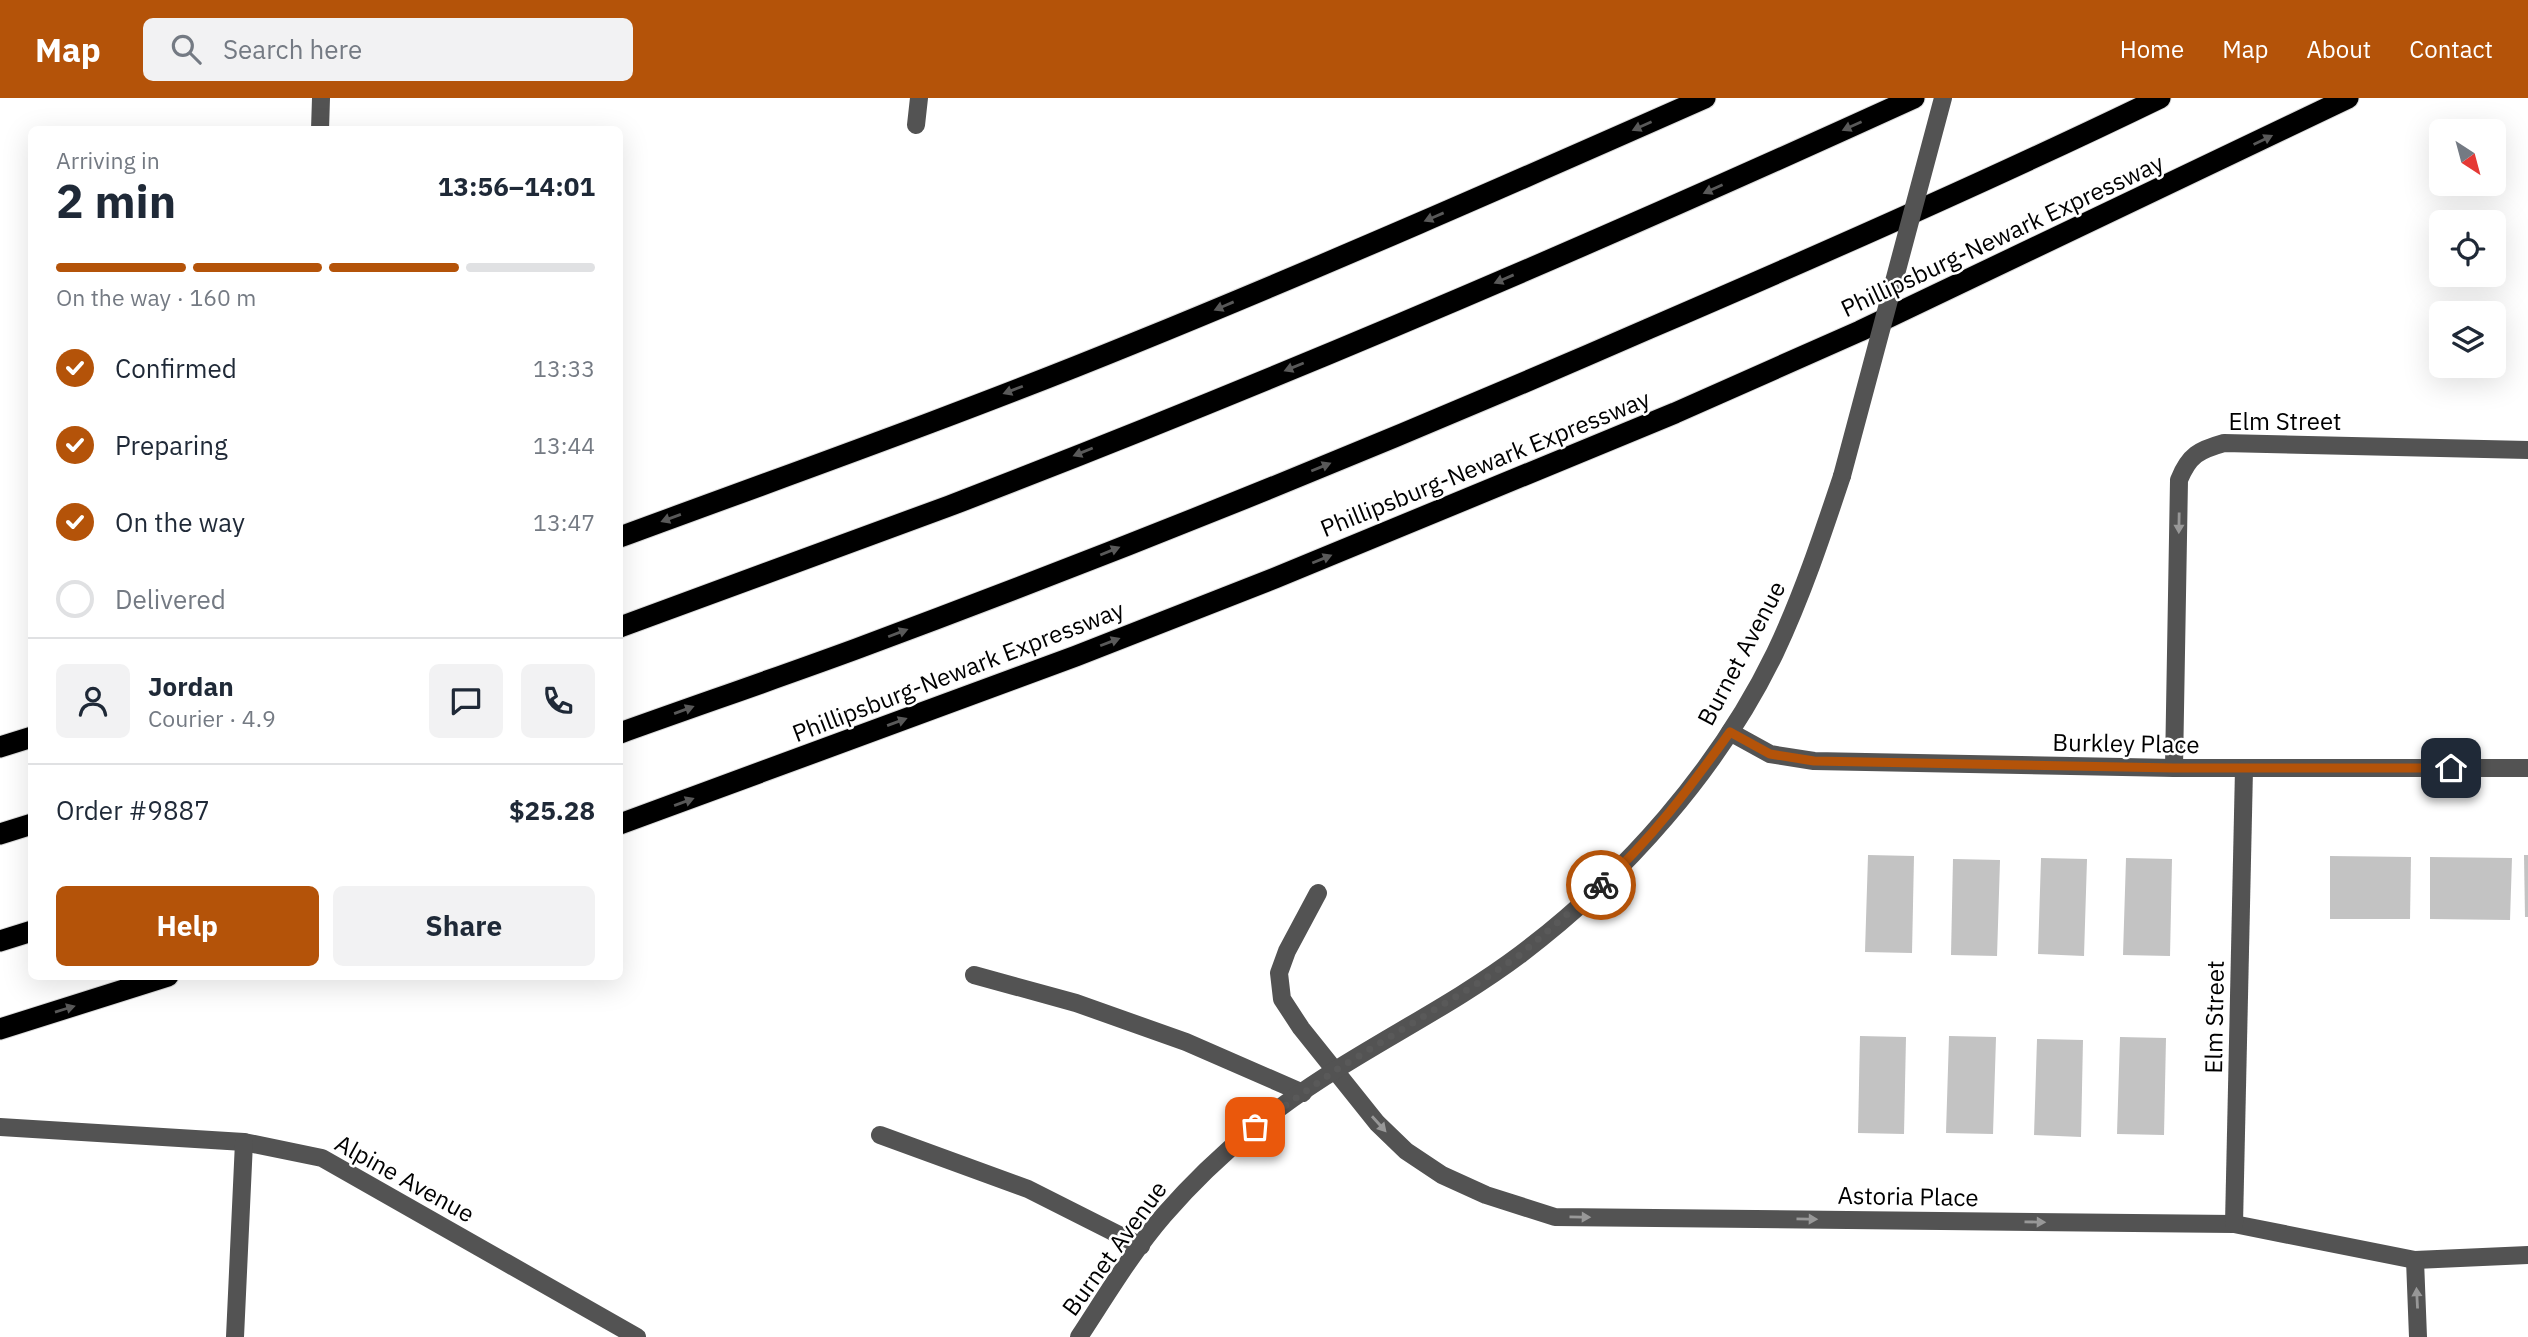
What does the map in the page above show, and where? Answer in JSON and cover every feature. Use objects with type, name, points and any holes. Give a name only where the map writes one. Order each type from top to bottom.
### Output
[{"type":"highway","points":[[623,536],[926,425],[1129,345],[1329,262],[1705,98]]},
{"type":"highway","points":[[623,626],[951,505],[1159,422],[1570,251],[1914,98]]},
{"type":"highway","points":[[623,732],[842,654],[1055,573],[1455,414],[1863,236],[2160,98]]},
{"type":"highway","name":"Phillipsburg-Newark Expressway","points":[[623,823],[1076,656],[1287,573],[1662,418],[1872,326],[2348,98]]},
{"type":"highway","points":[[0,747],[28,738]]},
{"type":"highway","points":[[0,834],[28,825]]},
{"type":"highway","points":[[0,941],[28,932]]},
{"type":"highway","points":[[0,1029],[156,980]]},
{"type":"street","points":[[320,126],[321,98]]},
{"type":"street","points":[[916,125],[919,98]]},
{"type":"street","name":"Burnet Avenue","points":[[1079,1337],[1162,1217],[1219,1158],[1255,1127],[1336,1070],[1521,954],[1612,874],[1660,824],[1730,732],[1774,654],[1804,586],[1842,476],[1943,98]]},
{"type":"street","name":"Elm Street","points":[[2174,768],[2179,480],[2190,458],[2206,448],[2224,443],[2528,450]]},
{"type":"street","name":"Burkley Place","points":[[1730,732],[1770,754],[1814,761],[2244,769],[2528,768]]},
{"type":"street","name":"Elm Street","points":[[2234,1224],[2244,769]]},
{"type":"street","name":"Astoria Place","points":[[1318,893],[1287,951],[1279,973],[1282,999],[1301,1028],[1377,1123],[1406,1151],[1443,1175],[1486,1195],[1555,1217],[2234,1224],[2415,1260],[2528,1255]]},
{"type":"street","points":[[974,975],[1076,1003],[1186,1042],[1303,1093]]},
{"type":"street","name":"Alpine Avenue","points":[[0,1127],[244,1142],[322,1158],[637,1337]]},
{"type":"street","points":[[880,1135],[1028,1189],[1141,1246]]},
{"type":"street","points":[[234,1337],[244,1142]]},
{"type":"street","points":[[2415,1260],[2418,1337]]},
{"type":"building","points":[[1868,855],[1914,856],[1912,953],[1865,952]]},
{"type":"building","points":[[2524,855],[2528,855],[2528,917],[2525,917]]},
{"type":"building","points":[[2330,856],[2411,857],[2410,919],[2330,919]]},
{"type":"building","points":[[2430,857],[2512,858],[2510,920],[2430,919]]},
{"type":"building","points":[[2041,858],[2087,859],[2084,956],[2038,954]]},
{"type":"building","points":[[2126,858],[2172,859],[2170,956],[2123,955]]},
{"type":"building","points":[[1953,859],[2000,860],[1997,956],[1951,955]]},
{"type":"building","points":[[1860,1036],[1906,1037],[1904,1134],[1858,1133]]},
{"type":"building","points":[[1949,1036],[1996,1037],[1993,1134],[1946,1133]]},
{"type":"building","points":[[2120,1037],[2166,1038],[2164,1135],[2117,1134]]},
{"type":"building","points":[[2037,1039],[2083,1040],[2081,1137],[2034,1135]]},
{"type":"way so far","points":[[1255,1127],[1336,1070],[1521,954],[1601,885]]},
{"type":"route","points":[[1601,885],[1660,824],[1730,732],[1770,754],[1814,761],[2174,768],[2451,768]]}]
